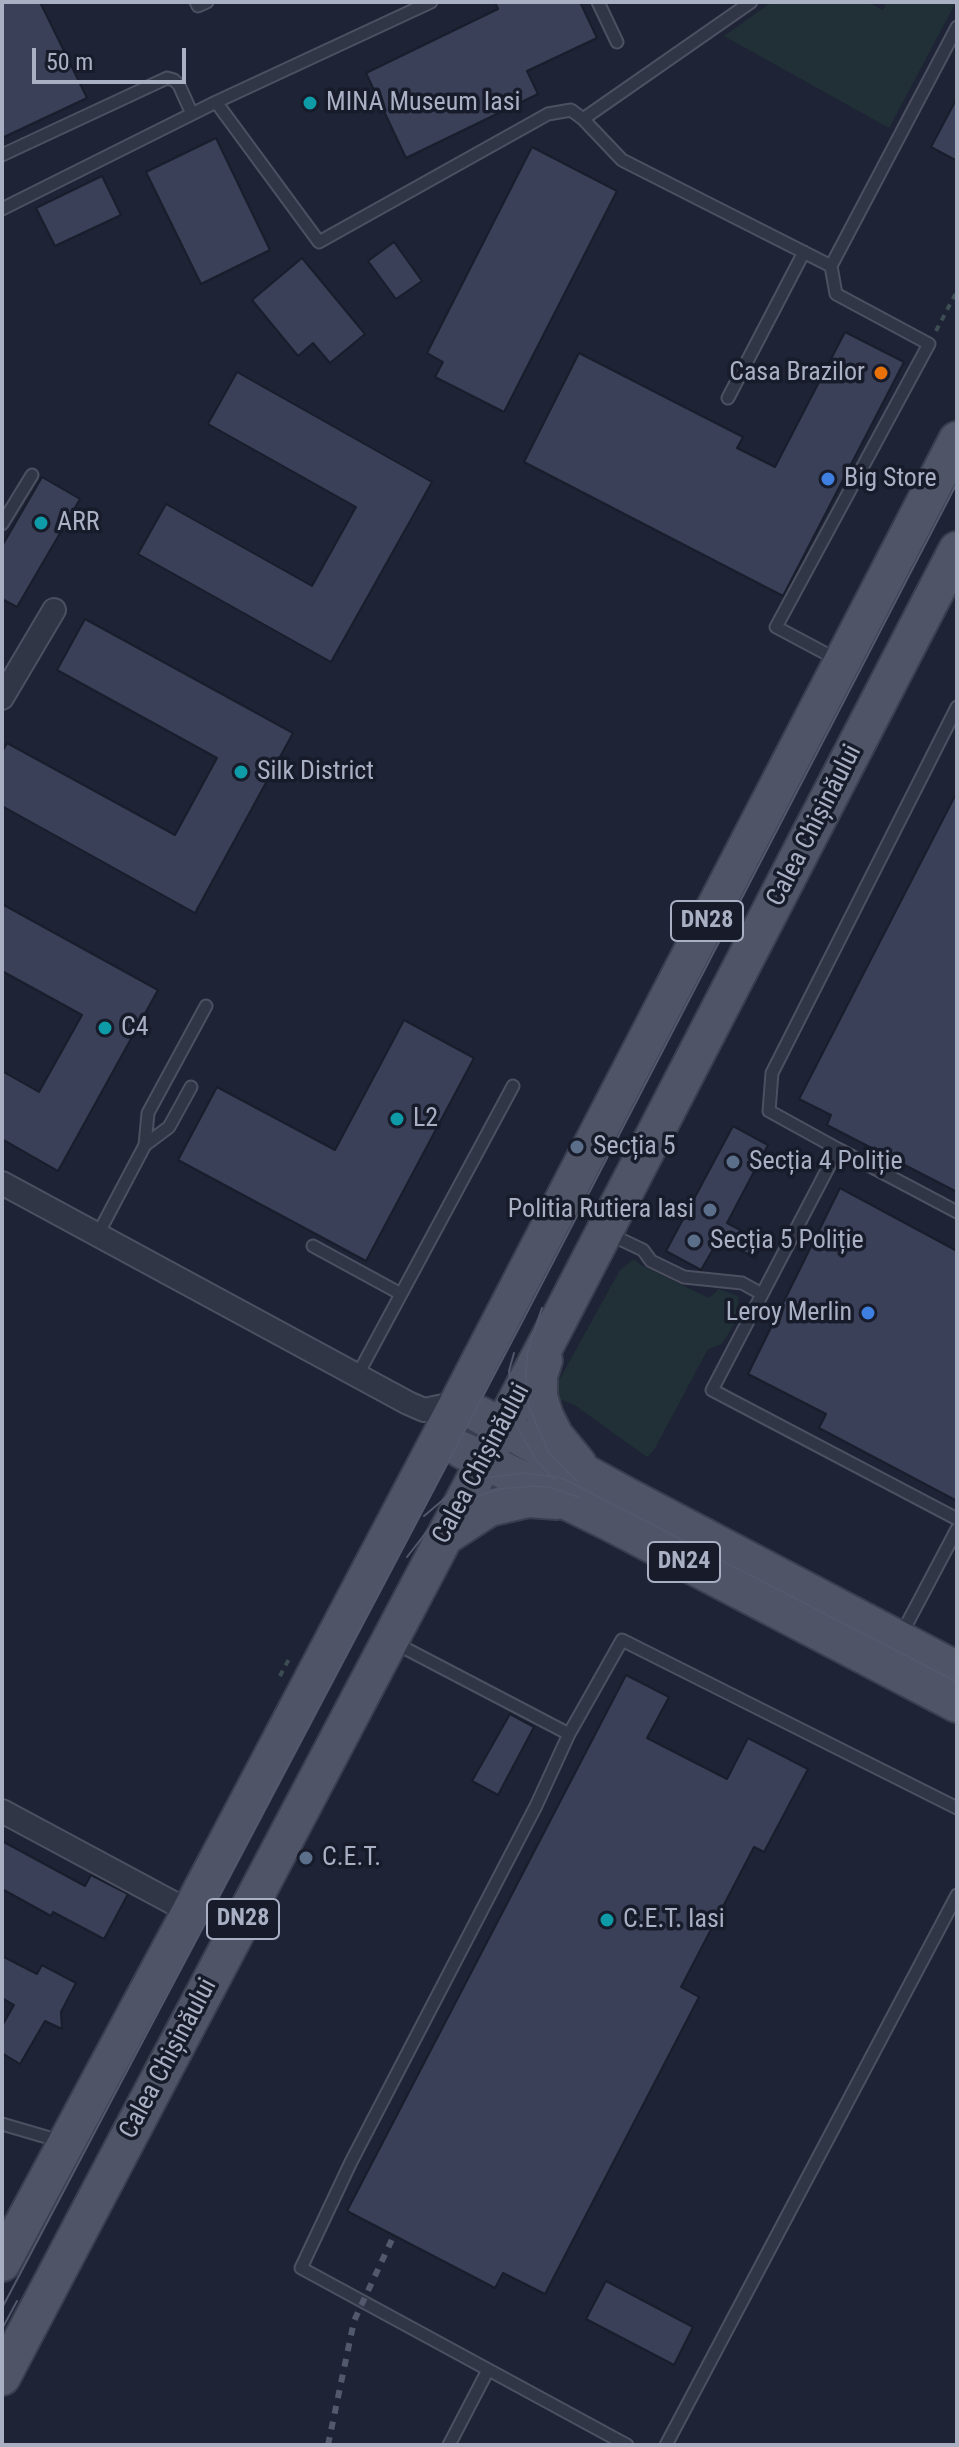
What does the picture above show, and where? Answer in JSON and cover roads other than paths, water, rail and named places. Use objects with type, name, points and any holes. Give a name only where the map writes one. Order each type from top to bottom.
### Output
[{"type":"main road","name":"Calea Chișinăului","points":[[3,2256],[190,1912],[441,1417],[957,440]]},
{"type":"main road","name":"Calea Chișinăului","points":[[2,2377],[554,1329],[957,550]]},
{"type":"main road","points":[[442,1539],[489,1508],[545,1499],[579,1489],[539,1397],[539,1376],[554,1329]]},
{"type":"main road","name":"DN24","points":[[441,1417],[502,1427],[579,1489],[891,1653],[957,1704]]},
{"type":"main road","name":"DN24","points":[[441,1417],[484,1461],[579,1489]]},
{"type":"main road","name":"DN24","points":[[891,1653],[957,1670]]},
{"type":"street","points":[[2,698],[54,610]]},
{"type":"street","points":[[2,1183],[357,1376],[441,1417]]},
{"type":"street","points":[[2,1811],[190,1912]]},
{"type":"lane","points":[[196,2],[198,6],[207,2]]},
{"type":"lane","points":[[2,209],[216,102],[431,2]]},
{"type":"lane","points":[[598,2],[617,42]]},
{"type":"lane","points":[[583,119],[751,2]]},
{"type":"lane","points":[[841,662],[776,627],[929,344],[836,294],[831,266],[957,27]]},
{"type":"lane","points":[[2,155],[167,78],[179,85],[192,114]]},
{"type":"lane","points":[[216,102],[319,242],[548,114],[571,110],[622,160],[831,266]]},
{"type":"lane","points":[[728,398],[804,252]]},
{"type":"lane","points":[[2,524],[32,475]]},
{"type":"lane","points":[[957,707],[772,1073],[769,1111],[957,1212]]},
{"type":"lane","points":[[98,1234],[145,1145],[148,1113],[206,1006]]},
{"type":"lane","points":[[357,1376],[513,1086]]},
{"type":"lane","points":[[145,1145],[169,1127],[191,1087]]},
{"type":"lane","points":[[838,1149],[712,1390],[957,1519]]},
{"type":"lane","points":[[603,1231],[643,1250],[651,1261],[684,1277],[742,1283],[762,1294]]},
{"type":"lane","points":[[313,1246],[401,1294]]},
{"type":"lane","points":[[891,1653],[957,1529]]},
{"type":"lane","points":[[388,1640],[569,1734]]},
{"type":"lane","points":[[627,2445],[487,2372],[301,2268],[351,2162],[536,1806],[569,1734],[622,1640],[957,1808]]},
{"type":"lane","points":[[666,2445],[957,1895]]},
{"type":"lane","points":[[2,2124],[65,2142]]},
{"type":"lane","points":[[449,2445],[487,2372]]},
{"type":"tram line","points":[[2,2308],[522,1322],[957,483]]},
{"type":"tram line","points":[[542,1308],[527,1354],[529,1407],[549,1453],[576,1480]]},
{"type":"tram line","points":[[514,1353],[509,1371],[516,1425],[536,1460],[554,1479]]},
{"type":"tram line","points":[[424,1516],[450,1494],[484,1478],[524,1473],[562,1478],[957,1682]]},
{"type":"tram line","points":[[407,1557],[442,1516],[481,1495],[500,1489],[534,1486],[548,1487],[581,1498]]},
{"type":"tram line","points":[[2,2329],[17,2301]]},
{"type":"railway","points":[[328,2445],[354,2321],[395,2233]]},
{"type":"place","name":"MINA Museum Iasi","points":[[310,103]]},
{"type":"place","name":"Casa Brazilor","points":[[881,373]]},
{"type":"place","name":"Big Store","points":[[828,479]]},
{"type":"place","name":"ARR","points":[[41,523]]},
{"type":"place","name":"Silk District","points":[[241,772]]},
{"type":"place","name":"C4","points":[[105,1028]]},
{"type":"place","name":"L2","points":[[397,1119]]},
{"type":"place","name":"Secția 5","points":[[577,1147]]},
{"type":"place","name":"Secția 4 Poliție","points":[[733,1162]]},
{"type":"place","name":"Politia Rutiera Iasi","points":[[710,1210]]},
{"type":"place","name":"Secția 5 Poliție","points":[[694,1241]]},
{"type":"place","name":"Leroy Merlin","points":[[868,1313]]},
{"type":"place","name":"C.E.T.","points":[[306,1858]]},
{"type":"place","name":"C.E.T. Iasi","points":[[607,1920]]}]
